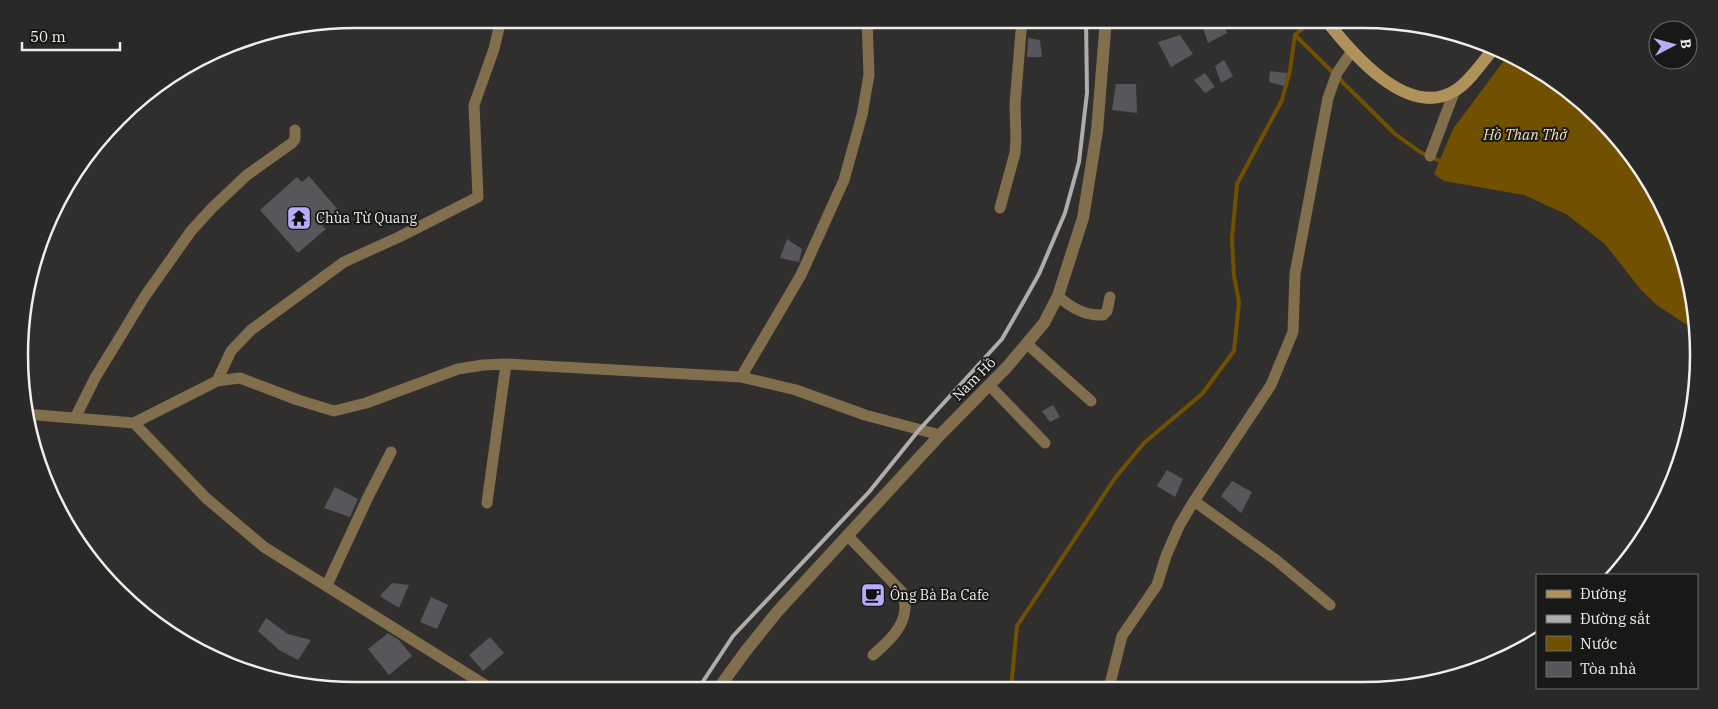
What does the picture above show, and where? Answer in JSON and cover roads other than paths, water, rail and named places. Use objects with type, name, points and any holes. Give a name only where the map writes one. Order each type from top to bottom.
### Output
[{"type":"main road","points":[[1332,28],[1352,51],[1391,84],[1416,97],[1428,98],[1455,90],[1478,68],[1490,53]]},
{"type":"street","points":[[217,381],[231,351],[251,330],[344,262],[400,237],[478,196],[474,105],[494,49],[499,28]]},
{"type":"street","points":[[741,377],[801,275],[844,180],[862,115],[869,75],[867,28]]},
{"type":"street","points":[[1000,208],[1015,153],[1015,104],[1021,28]]},
{"type":"street","name":"Nam Hồ","points":[[723,682],[744,652],[777,612],[940,435],[1028,344],[1044,323],[1058,296],[1083,218],[1097,131],[1105,28]]},
{"type":"street","points":[[1110,682],[1122,636],[1157,585],[1166,556],[1194,501],[1271,385],[1293,332],[1294,274],[1328,98],[1337,73],[1352,51]]},
{"type":"street","points":[[1430,156],[1455,90]]},
{"type":"street","points":[[75,418],[94,378],[140,304],[191,231],[212,208],[248,175],[292,143],[295,139],[295,130]]},
{"type":"street","points":[[1058,296],[1071,308],[1095,316],[1103,316],[1107,311],[1110,297]]},
{"type":"street","points":[[1028,344],[1091,401]]},
{"type":"street","points":[[33,415],[134,423],[217,381],[240,378],[298,400],[334,411],[366,403],[458,369],[483,364],[506,364],[741,377],[796,390],[865,415],[940,435]]},
{"type":"street","points":[[487,503],[506,364]]},
{"type":"street","points":[[989,385],[1045,443]]},
{"type":"street","points":[[134,423],[206,498],[264,547],[480,682]]},
{"type":"street","points":[[327,585],[391,452]]},
{"type":"street","points":[[1194,501],[1276,560],[1330,605]]},
{"type":"street","points":[[848,536],[902,592],[906,602],[900,626],[891,640],[873,655]]},
{"type":"water","name":"Hồ Than Thở","points":[[1505,60],[1527,71],[1563,95],[1595,123],[1623,155],[1647,191],[1666,229],[1673,249],[1684,291],[1689,326],[1658,306],[1641,290],[1605,244],[1566,214],[1524,195],[1444,181],[1434,174],[1453,129]]},
{"type":"waterway","points":[[1012,682],[1017,626],[1115,478],[1144,443],[1202,394],[1234,351],[1239,302],[1234,276],[1232,238],[1237,184],[1282,100],[1290,70],[1295,35],[1303,28]]},
{"type":"waterway","points":[[1295,35],[1395,134],[1420,152],[1442,162]]},
{"type":"railway","points":[[703,682],[733,636],[869,492],[919,430],[1002,339],[1039,274],[1065,213],[1079,162],[1087,93],[1086,28]]},
{"type":"place","name":"Chùa Từ Quang","points":[[299,218]]},
{"type":"place","name":"Ông Bà Ba Cafe","points":[[873,595]]}]
